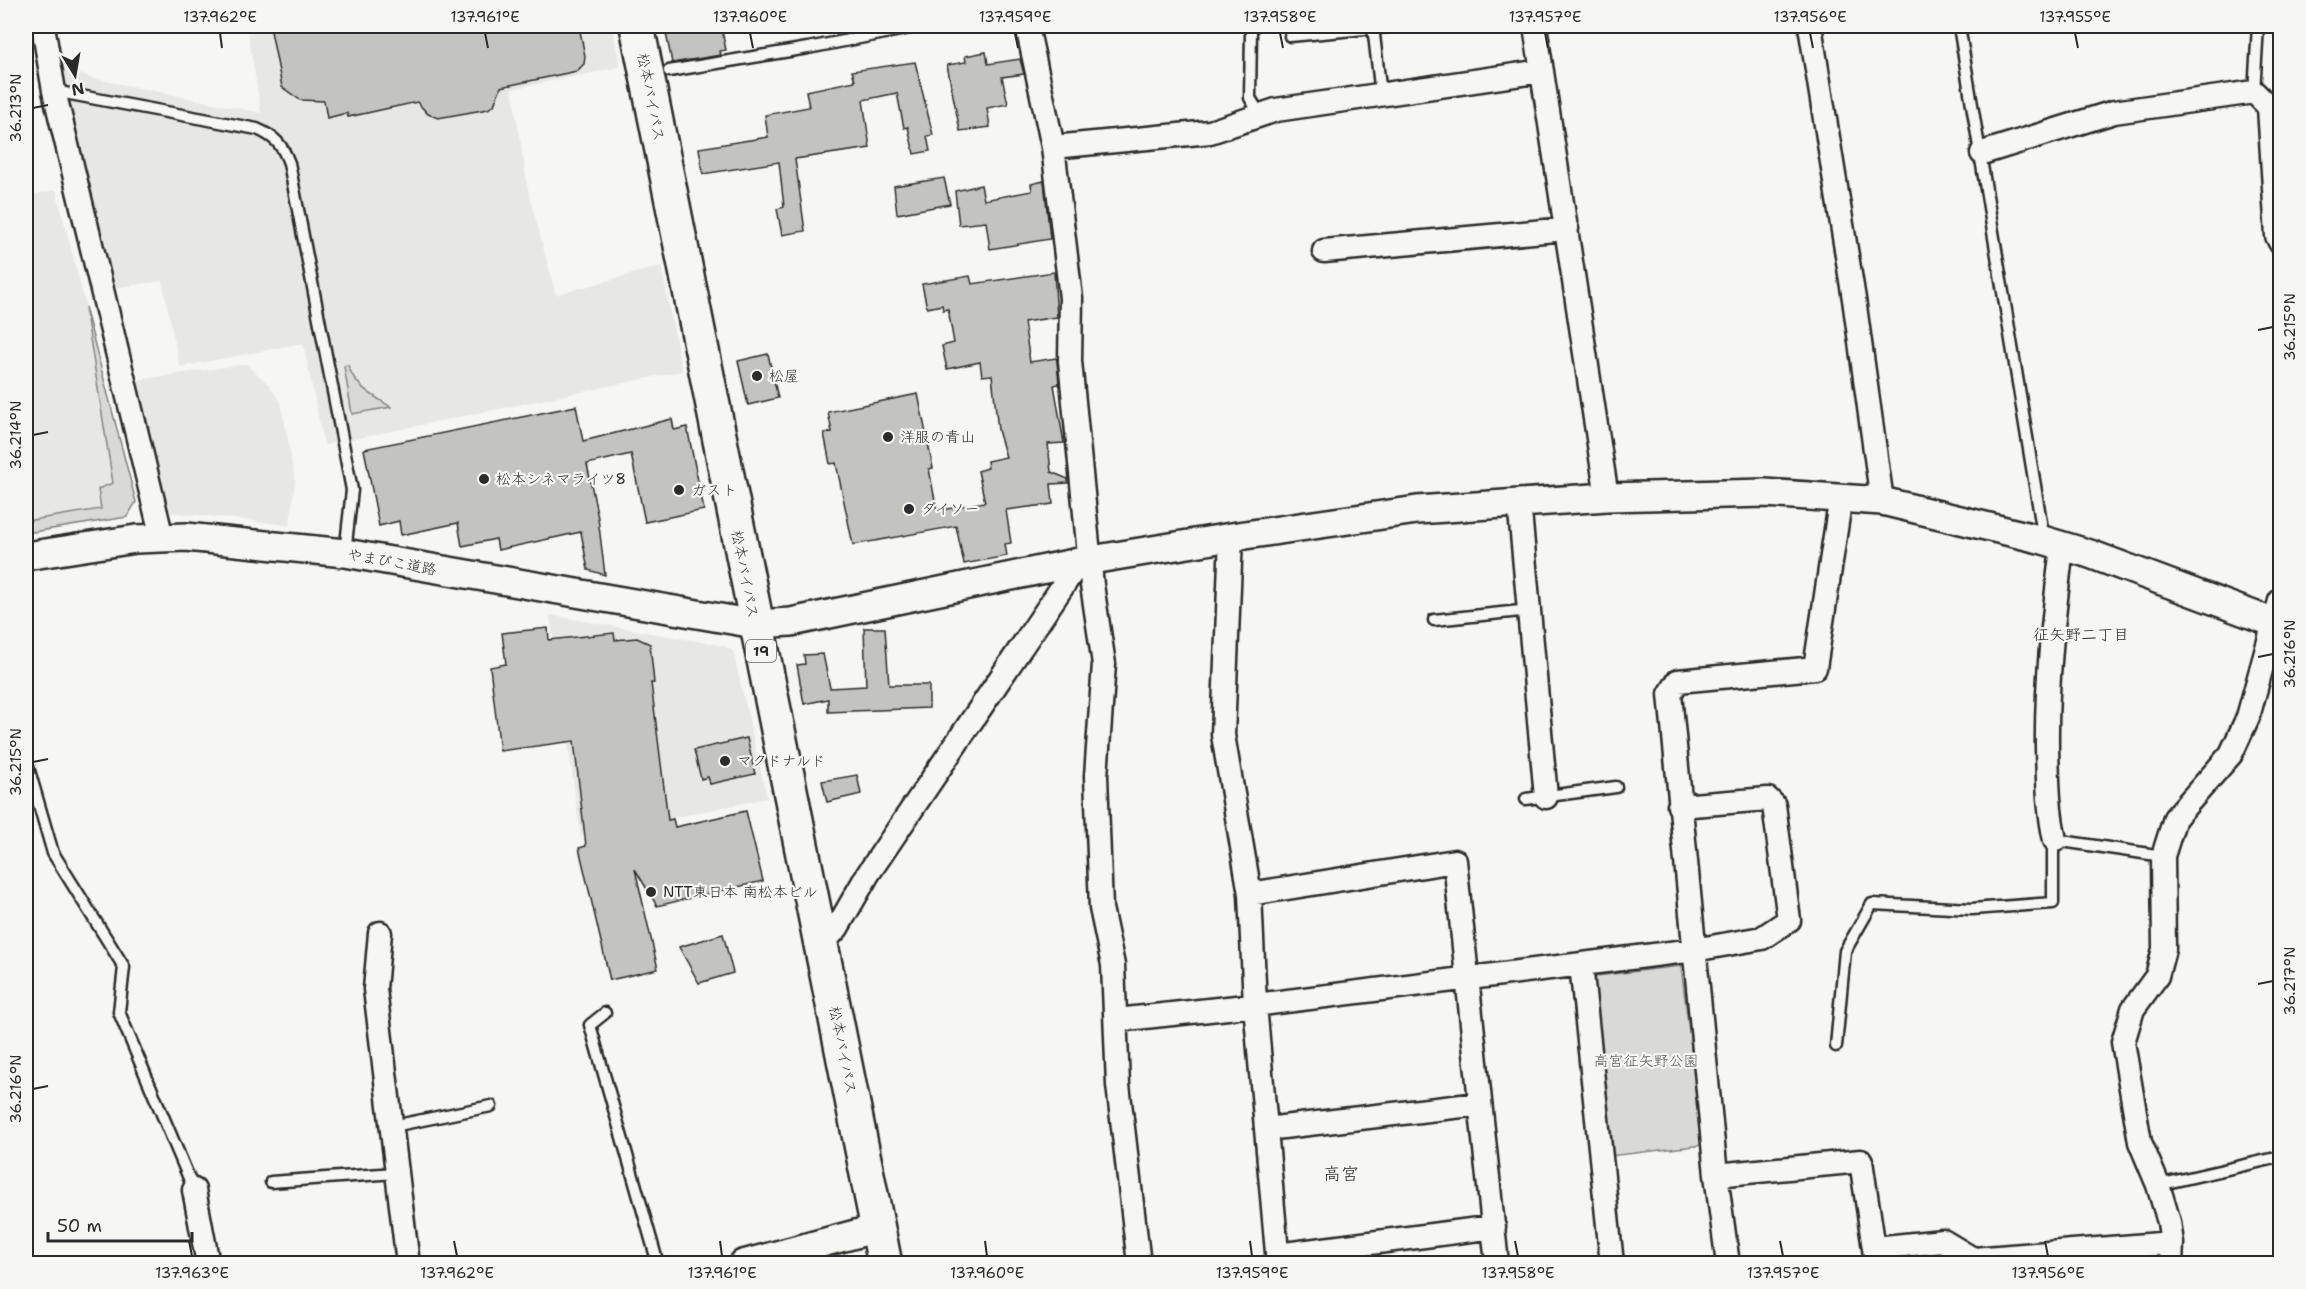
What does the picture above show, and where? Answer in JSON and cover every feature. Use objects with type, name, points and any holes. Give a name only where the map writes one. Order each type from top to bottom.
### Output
[{"type":"highway","name":"松本バイパス","points":[[637,26],[755,624],[885,1263]]},
{"type":"street","points":[[43,26],[54,91],[162,538]]},
{"type":"street","points":[[1027,26],[1053,147],[1071,298],[1070,361],[1085,562],[1104,664],[1096,776],[1096,824],[1101,908],[1113,965],[1118,1085],[1139,1263]]},
{"type":"street","points":[[1535,26],[1608,497]]},
{"type":"street","points":[[1810,26],[1854,299],[1882,501]]},
{"type":"street","points":[[1053,147],[1210,132],[1276,110],[1542,70]]},
{"type":"street","points":[[1982,153],[2114,112],[2254,92],[2269,107],[2277,236],[2280,242]]},
{"type":"street","points":[[1324,251],[1567,229]]},
{"type":"street","name":"やまびこ道路","points":[[26,556],[162,538],[186,537],[345,553],[755,624],[791,622],[1085,562],[1231,537],[1417,510],[1519,501],[1765,493],[1841,496],[1882,501],[2090,554],[2278,616]]},
{"type":"street","points":[[1728,1263],[1716,1175],[1670,694],[1678,681],[1815,668],[1841,496]]},
{"type":"street","points":[[1519,501],[1531,610],[1536,798]]},
{"type":"street","points":[[1231,537],[1223,735],[1250,894],[1256,1005],[1278,1259],[1494,1227]]},
{"type":"street","points":[[2055,840],[2048,811],[2047,722],[2050,635],[2062,547]]},
{"type":"street","points":[[821,945],[837,928],[868,874],[1085,562]]},
{"type":"street","points":[[1716,1175],[1861,1161],[1875,1256],[1943,1241],[1973,1259],[2172,1253],[2158,1185],[2140,1142],[2123,1042],[2133,1009],[2157,976],[2164,948],[2163,856],[2175,818],[2231,754],[2248,717],[2278,616]]},
{"type":"street","points":[[1117,1020],[1256,1005],[1694,950],[1762,938],[1789,920],[1774,805],[1768,799],[1679,806]]},
{"type":"street","points":[[1250,894],[1455,861],[1497,1263]]},
{"type":"street","points":[[380,933],[375,989],[393,1126],[395,1173],[408,1263]]},
{"type":"street","points":[[1581,964],[1612,1263]]},
{"type":"street","points":[[1266,1129],[1479,1104]]},
{"type":"street","points":[[194,1190],[208,1263]]},
{"type":"street","points":[[743,1263],[878,1228]]},
{"type":"lane","points":[[669,71],[921,26]]},
{"type":"lane","points":[[1290,36],[1396,26]]},
{"type":"lane","points":[[1959,26],[1982,153],[2042,528]]},
{"type":"lane","points":[[2254,92],[2258,26]]},
{"type":"lane","points":[[1373,27],[1381,95]]},
{"type":"lane","points":[[1251,30],[1250,98],[1261,116]]},
{"type":"lane","points":[[54,91],[257,129],[275,137],[284,147],[352,490],[345,553]]},
{"type":"lane","points":[[1434,620],[1531,610]]},
{"type":"lane","points":[[26,760],[53,853],[124,967],[119,1012],[194,1190]]},
{"type":"lane","points":[[1536,798],[1616,787]]},
{"type":"lane","points":[[1836,1046],[1845,951],[1872,904],[1972,909],[2054,903],[2053,851],[2055,840],[2163,856]]},
{"type":"lane","points":[[605,1013],[590,1025],[658,1263]]},
{"type":"lane","points":[[393,1126],[491,1106]]},
{"type":"lane","points":[[2158,1185],[2280,1156]]},
{"type":"lane","points":[[270,1182],[395,1173]]},
{"type":"shaded area","points":[[247,26],[612,26],[620,67],[512,89],[528,190],[556,295],[661,266],[682,371],[324,445],[303,343],[180,367],[162,281],[113,288],[56,66],[91,78],[261,113]]},
{"type":"shaded area","points":[[56,190],[136,502],[127,517],[26,533],[26,196]]},
{"type":"shaded area","points":[[246,364],[268,384],[281,403],[295,480],[290,525],[168,512],[137,380]]},
{"type":"shaded area","points":[[550,615],[724,646],[733,651],[767,798],[581,837]]},
{"type":"green space","points":[[85,307],[136,502],[127,517],[26,533],[26,521],[101,509],[98,489],[113,483]]},
{"type":"green space","points":[[348,365],[360,385],[391,407],[352,414],[344,366]]},
{"type":"green space","name":"高宮征矢野公園","points":[[1681,966],[1703,1145],[1610,1156],[1588,977]]},
{"type":"building","points":[[270,26],[579,26],[585,56],[584,64],[577,71],[501,87],[494,105],[488,109],[438,118],[428,114],[417,102],[348,117],[347,113],[327,118],[324,101],[300,100],[282,87]]},
{"type":"building","points":[[690,26],[721,26],[726,50],[720,51],[721,55],[672,63],[666,33],[690,28]]},
{"type":"building","points":[[986,52],[988,64],[1020,59],[1024,74],[1002,77],[1008,104],[987,108],[990,127],[960,131],[947,65],[966,62],[965,56]]},
{"type":"building","points":[[915,62],[933,135],[927,136],[930,151],[914,154],[908,127],[904,128],[897,93],[863,100],[870,148],[795,159],[805,231],[782,235],[777,209],[784,207],[779,162],[703,174],[699,148],[768,137],[765,115],[809,107],[806,91],[855,81],[852,71]]},
{"type":"building","points":[[944,178],[950,204],[897,214],[894,186]]},
{"type":"building","points":[[1044,181],[1050,239],[990,249],[986,222],[959,225],[955,191],[981,185],[984,200],[1032,191],[1031,184]]},
{"type":"building","points":[[1054,272],[1057,317],[1024,322],[1030,362],[1056,358],[1057,361],[1059,384],[1054,385],[1064,443],[1048,444],[1051,472],[1068,479],[1068,483],[1051,484],[1053,504],[1006,510],[1011,543],[1005,544],[1007,556],[964,564],[956,526],[853,545],[836,463],[830,464],[824,433],[832,432],[828,412],[918,394],[933,468],[929,469],[937,511],[985,502],[978,471],[988,468],[987,461],[1006,457],[998,430],[992,375],[982,376],[980,362],[947,369],[942,346],[954,343],[948,309],[943,310],[942,305],[927,308],[922,284],[970,276],[972,284]]},
{"type":"building","points":[[768,354],[778,398],[748,405],[738,361]]},
{"type":"building","points":[[576,406],[583,441],[672,419],[674,430],[687,427],[704,510],[645,522],[631,454],[587,464],[598,518],[605,575],[588,570],[581,532],[498,550],[496,539],[462,546],[458,523],[401,535],[399,521],[379,526],[364,449]]},
{"type":"building","points":[[548,628],[549,640],[614,633],[615,640],[637,638],[650,644],[654,683],[651,683],[668,820],[673,819],[675,827],[746,811],[763,881],[657,906],[635,869],[658,969],[610,980],[579,848],[586,846],[574,741],[500,751],[490,667],[506,664],[502,633]]},
{"type":"building","points":[[864,628],[885,628],[889,685],[929,685],[929,708],[828,712],[828,699],[804,704],[797,665],[805,664],[804,655],[823,654],[830,688],[866,686]]},
{"type":"building","points":[[747,738],[755,774],[710,784],[708,777],[701,779],[694,750]]},
{"type":"building","points":[[857,775],[861,794],[827,802],[822,781]]},
{"type":"building","points":[[723,934],[733,973],[699,983],[679,947]]},
{"type":"place","name":"松屋","points":[[757,376]]},
{"type":"place","name":"洋服の青山","points":[[888,437]]},
{"type":"place","name":"松本シネマライツ8","points":[[484,479]]},
{"type":"place","name":"ガスト","points":[[679,490]]},
{"type":"place","name":"ダイソー","points":[[909,509]]},
{"type":"place","name":"マクドナルド","points":[[725,761]]},
{"type":"place","name":"NTT東日本 南松本ビル","points":[[651,892]]},
{"type":"district","name":"征矢野二丁目","points":[[2081,634]]},
{"type":"district","name":"高宮","points":[[1341,1174]]}]
